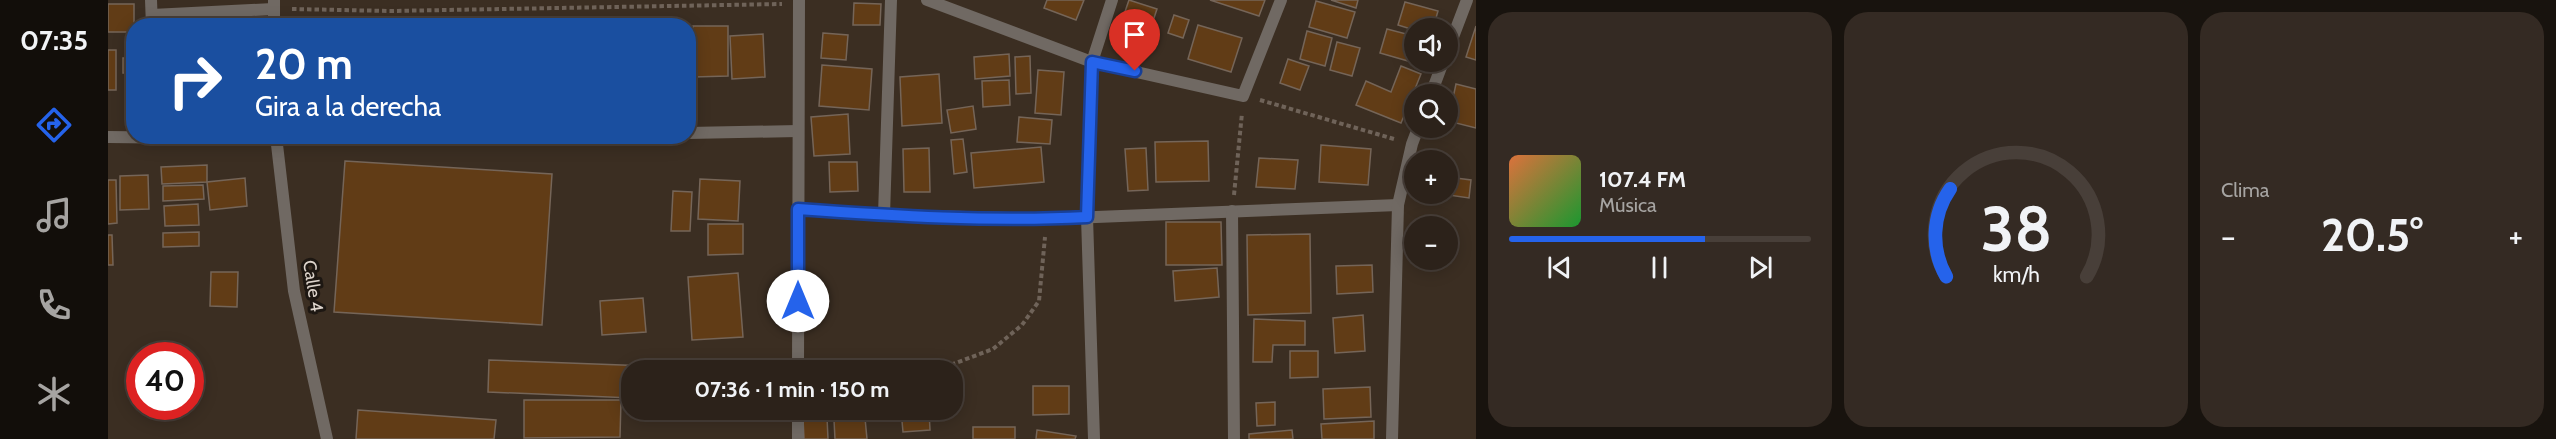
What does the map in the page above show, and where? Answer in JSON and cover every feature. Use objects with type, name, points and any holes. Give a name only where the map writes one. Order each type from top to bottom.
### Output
[{"type":"street","points":[[151,0],[152,18]]},
{"type":"street","points":[[884,215],[891,0]]},
{"type":"street","points":[[1094,439],[1087,217],[1092,62],[1112,0]]},
{"type":"street","points":[[933,1],[1092,62],[1243,96],[1281,0]]},
{"type":"street","points":[[1458,24],[1467,0]]},
{"type":"street","points":[[798,360],[799,2]]},
{"type":"street","points":[[167,18],[273,4]]},
{"type":"street","points":[[696,133],[798,131]]},
{"type":"street","points":[[108,137],[126,137]]},
{"type":"street","points":[[1392,439],[1398,205],[1414,138]]},
{"type":"street","name":"Calle 4","points":[[277,144],[294,291],[327,439]]},
{"type":"street","points":[[798,209],[884,215],[1047,219],[1398,205]]},
{"type":"street","points":[[1232,212],[1234,439]]},
{"type":"street","points":[[798,420],[798,439]]},
{"type":"path","points":[[273,4],[390,10],[799,2]]},
{"type":"path","points":[[1232,212],[1243,96],[1412,144]]},
{"type":"path","points":[[963,360],[993,349],[1022,325],[1039,301],[1047,219]]},
{"type":"building","points":[[1047,0],[1084,0],[1076,20],[1044,8]]},
{"type":"building","points":[[1129,0],[1157,9],[1146,42],[1118,32]]},
{"type":"building","points":[[1210,0],[1265,0],[1259,16]]},
{"type":"building","points":[[1331,0],[1358,0],[1356,8]]},
{"type":"building","points":[[1316,1],[1355,12],[1347,38],[1309,27]]},
{"type":"building","points":[[1405,2],[1438,11],[1436,18],[1404,18],[1404,27],[1398,25]]},
{"type":"building","points":[[854,3],[881,4],[880,25],[853,25]]},
{"type":"building","points":[[108,4],[134,4],[134,18],[126,18],[126,32],[108,32]]},
{"type":"building","points":[[1174,15],[1189,20],[1183,38],[1168,33]]},
{"type":"building","points":[[1198,25],[1242,38],[1231,72],[1188,59]]},
{"type":"building","points":[[696,26],[728,26],[728,76],[696,77]]},
{"type":"building","points":[[1476,26],[1476,60],[1466,57]]},
{"type":"building","points":[[1387,29],[1404,33],[1404,60],[1380,53]]},
{"type":"building","points":[[1307,31],[1332,38],[1325,66],[1300,59]]},
{"type":"building","points":[[823,33],[848,35],[846,60],[821,58]]},
{"type":"building","points":[[763,34],[765,77],[732,79],[730,36]]},
{"type":"building","points":[[1337,42],[1360,48],[1352,76],[1330,70]]},
{"type":"building","points":[[108,50],[116,50],[116,90],[108,90]]},
{"type":"building","points":[[1009,54],[1010,76],[975,79],[974,57]]},
{"type":"building","points":[[1030,56],[1031,93],[1016,94],[1015,57]]},
{"type":"building","points":[[123,58],[126,58],[126,73],[123,73]]},
{"type":"building","points":[[1288,59],[1309,66],[1300,90],[1280,83]]},
{"type":"building","points":[[822,65],[872,69],[869,110],[819,106]]},
{"type":"building","points":[[1401,66],[1404,67],[1404,72],[1421,74],[1417,84],[1404,84],[1404,116],[1401,123],[1356,105],[1366,81],[1391,92]]},
{"type":"building","points":[[1038,70],[1064,72],[1061,115],[1035,113]]},
{"type":"building","points":[[939,74],[942,123],[902,126],[900,77]]},
{"type":"building","points":[[1009,80],[1010,105],[983,107],[982,81]]},
{"type":"building","points":[[1458,84],[1476,89],[1476,128],[1458,124]]},
{"type":"building","points":[[973,106],[976,129],[951,133],[947,110]]},
{"type":"building","points":[[848,114],[850,154],[814,156],[811,117]]},
{"type":"building","points":[[1019,117],[1052,120],[1050,144],[1017,142]]},
{"type":"building","points":[[963,139],[967,172],[954,174],[951,140]]},
{"type":"building","points":[[1208,141],[1209,181],[1156,182],[1155,142]]},
{"type":"building","points":[[1321,145],[1371,149],[1368,185],[1319,182]]},
{"type":"building","points":[[1041,147],[1044,182],[974,188],[971,153]]},
{"type":"building","points":[[929,148],[930,192],[904,192],[903,149]]},
{"type":"building","points":[[1146,148],[1148,190],[1128,191],[1125,149]]},
{"type":"building","points":[[1259,158],[1298,160],[1295,189],[1256,187]]},
{"type":"building","points":[[345,161],[552,174],[542,325],[334,312]]},
{"type":"building","points":[[829,162],[857,162],[858,191],[830,192]]},
{"type":"building","points":[[207,165],[207,182],[162,184],[161,167]]},
{"type":"building","points":[[148,175],[149,209],[120,210],[120,176]]},
{"type":"building","points":[[245,178],[247,206],[210,210],[207,182]]},
{"type":"building","points":[[1458,178],[1471,180],[1469,198],[1458,196]]},
{"type":"building","points":[[700,179],[740,181],[738,221],[698,219]]},
{"type":"building","points":[[108,180],[116,180],[117,223],[108,224]]},
{"type":"building","points":[[203,185],[204,199],[163,201],[163,186]]},
{"type":"building","points":[[673,191],[692,192],[690,231],[671,231]]},
{"type":"building","points":[[198,204],[199,225],[165,226],[164,206]]},
{"type":"building","points":[[1166,222],[1221,222],[1222,265],[1166,265]]},
{"type":"building","points":[[708,224],[743,224],[743,254],[708,255]]},
{"type":"building","points":[[199,232],[199,246],[163,247],[163,233]]},
{"type":"building","points":[[1310,234],[1311,313],[1248,315],[1247,235]]},
{"type":"building","points":[[108,235],[112,235],[113,265],[108,265]]},
{"type":"building","points":[[1372,265],[1373,292],[1337,294],[1336,266]]},
{"type":"building","points":[[1217,268],[1219,297],[1175,301],[1173,271]]},
{"type":"building","points":[[211,272],[238,272],[237,307],[210,306]]},
{"type":"building","points":[[738,273],[743,337],[692,340],[688,277]]},
{"type":"building","points":[[643,298],[646,332],[602,335],[600,301]]},
{"type":"building","points":[[1363,315],[1365,351],[1335,353],[1333,318]]},
{"type":"building","points":[[1254,319],[1305,321],[1305,345],[1273,345],[1272,362],[1253,362]]},
{"type":"building","points":[[1290,351],[1318,351],[1318,377],[1290,378]]},
{"type":"building","points":[[489,360],[621,365],[621,398],[488,392]]},
{"type":"building","points":[[1033,386],[1069,386],[1069,414],[1033,415]]},
{"type":"building","points":[[1370,387],[1371,417],[1324,419],[1323,389]]},
{"type":"building","points":[[524,400],[621,400],[620,437],[524,438]]},
{"type":"building","points":[[1275,402],[1275,425],[1257,426],[1256,403]]},
{"type":"building","points":[[358,410],[496,420],[494,439],[356,439]]},
{"type":"building","points":[[803,420],[827,420],[828,439],[804,439]]},
{"type":"building","points":[[834,420],[865,420],[867,439],[835,439]]},
{"type":"building","points":[[902,420],[930,420],[930,430],[903,432]]},
{"type":"building","points":[[1374,421],[1374,439],[1322,439],[1321,424]]},
{"type":"building","points":[[973,427],[1015,427],[1015,439],[973,439]]},
{"type":"building","points":[[1037,430],[1076,436],[1075,439],[1036,439]]},
{"type":"building","points":[[1292,430],[1293,439],[1249,439],[1249,434]]},
{"type":"route","points":[[798,301],[798,209],[884,215],[1047,219],[1087,217],[1092,62],[1135,71]]}]
